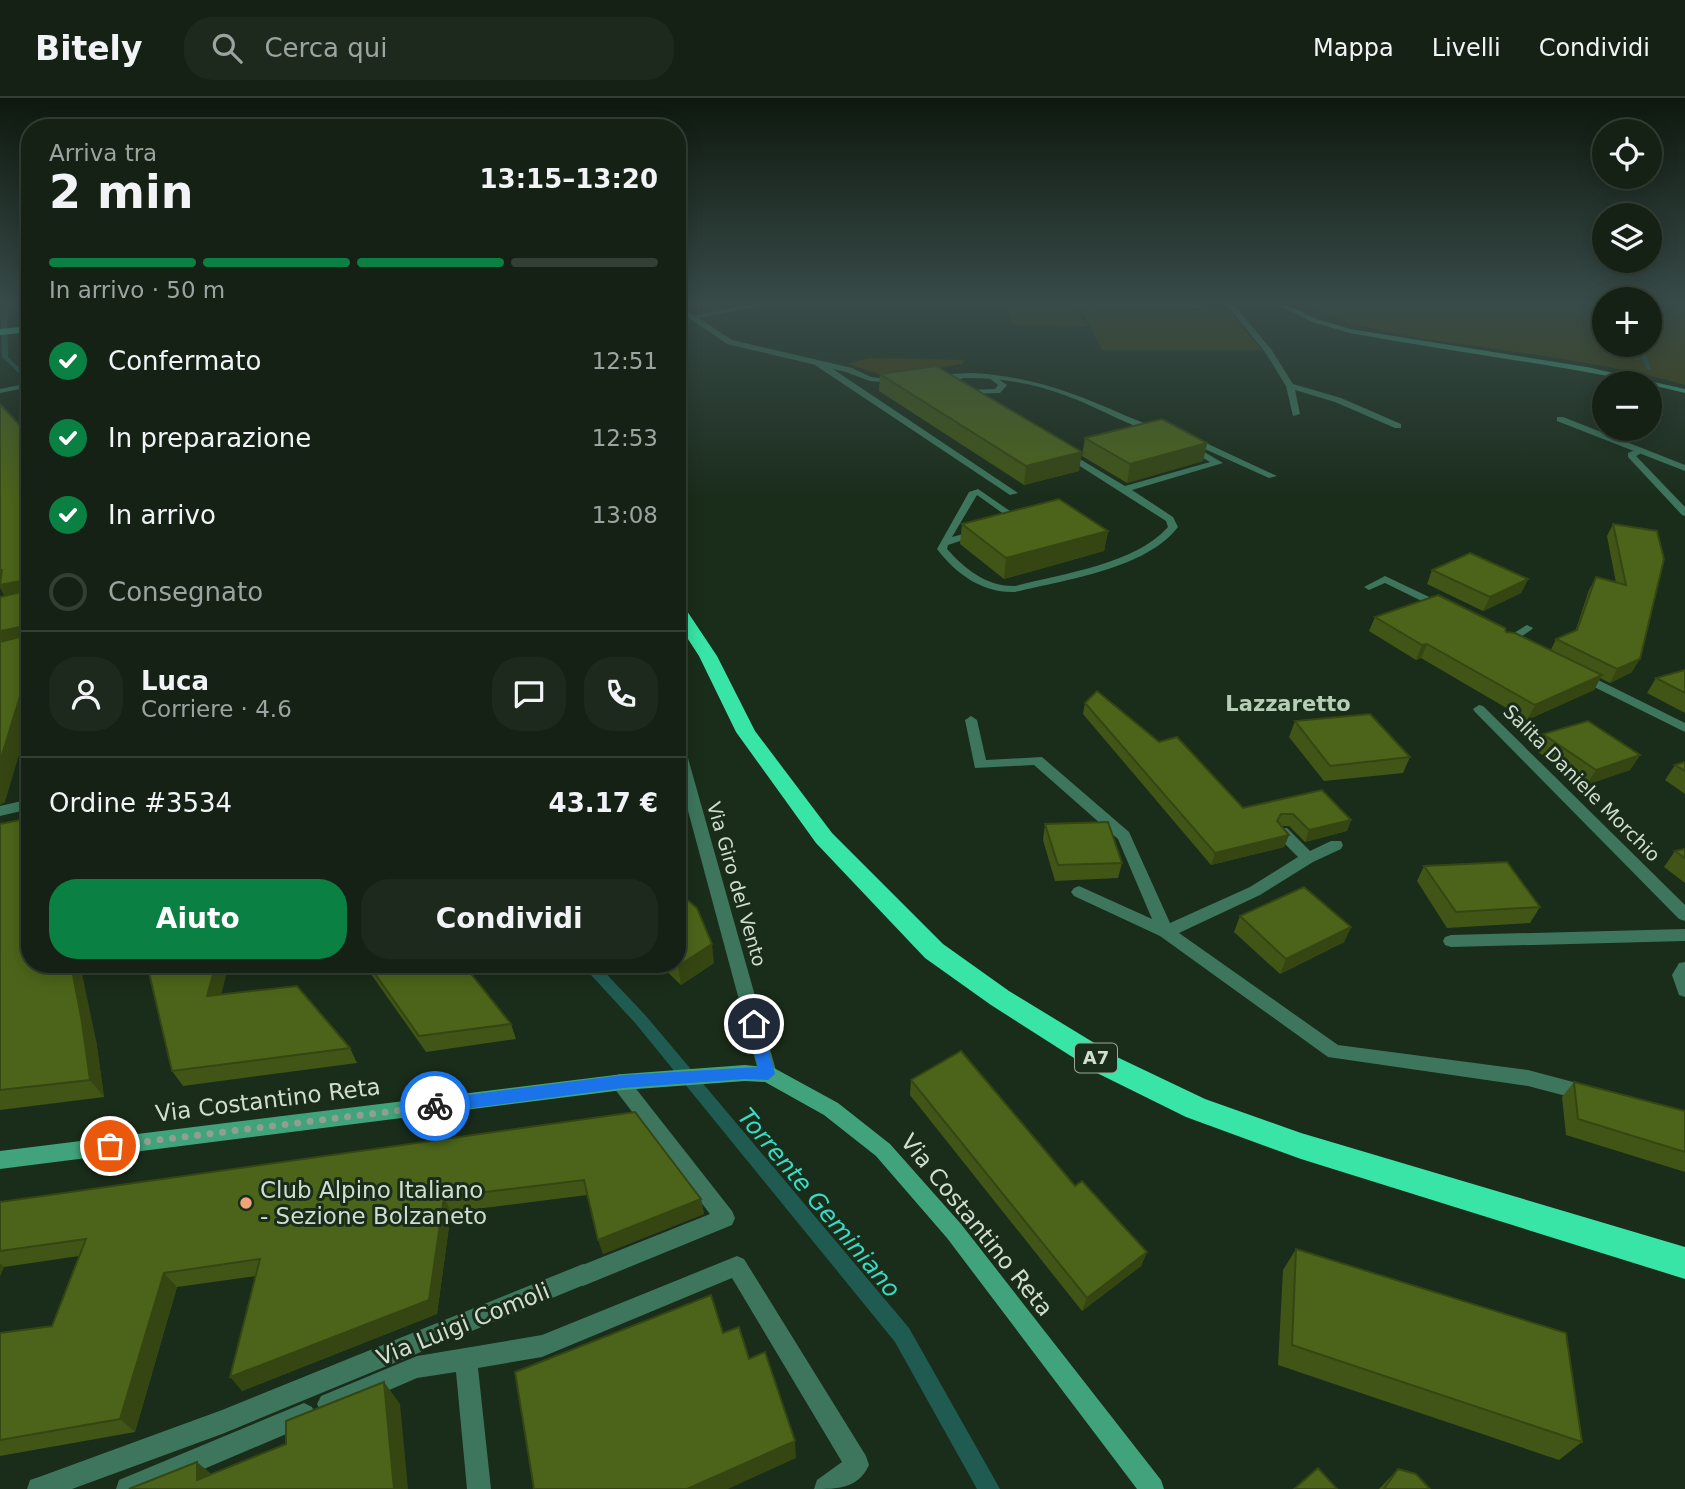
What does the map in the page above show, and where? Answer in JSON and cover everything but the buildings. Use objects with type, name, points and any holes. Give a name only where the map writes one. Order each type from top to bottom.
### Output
[{"type":"highway","name":"A7","points":[[686,623],[708,656],[746,732],[824,838],[934,951],[1000,998],[1109,1066],[1196,1108],[1301,1146],[1685,1263]]},
{"type":"main road","points":[[1586,370],[1685,391]]},
{"type":"main road","name":"Via Costantino Reta","points":[[0,1160],[621,1082],[745,1073],[768,1074],[831,1109],[883,1150],[954,1231],[1152,1489]]},
{"type":"street","points":[[828,370],[1013,493]]},
{"type":"street","points":[[841,370],[877,381],[908,379]]},
{"type":"street","points":[[1280,370],[1290,386],[1296,414]]},
{"type":"street","points":[[961,376],[950,384],[981,404]]},
{"type":"street","points":[[958,390],[974,393],[997,391],[1003,385],[992,377]]},
{"type":"street","points":[[919,378],[1010,377],[1057,390],[1141,430],[1164,433]]},
{"type":"street","points":[[1290,386],[1338,400],[1398,426]]},
{"type":"street","points":[[0,391],[21,387]]},
{"type":"street","points":[[1560,419],[1685,468]]},
{"type":"street","points":[[1124,489],[1218,463],[1175,437],[1200,442],[1272,476]]},
{"type":"street","points":[[1008,526],[1021,522],[978,492],[974,492],[944,543],[944,552],[982,583],[1006,590],[1133,556],[1160,541],[1173,527],[1170,519],[1051,445]]},
{"type":"street","points":[[1643,450],[1631,454],[1632,457],[1685,513]]},
{"type":"street","points":[[944,543],[995,529]]},
{"type":"street","points":[[1369,587],[1385,579],[1449,610]]},
{"type":"street","points":[[1527,628],[1503,640],[1527,649]]},
{"type":"street","points":[[1571,671],[1685,728]]},
{"type":"street","name":"Salita Daniele Morchio","points":[[1479,709],[1685,915]]},
{"type":"street","points":[[971,720],[979,765],[1037,760],[1124,836],[1166,932]]},
{"type":"street","name":"Via Giro del Vento","points":[[686,777],[768,1074]]},
{"type":"street","points":[[0,811],[21,806]]},
{"type":"street","points":[[1282,832],[1308,858]]},
{"type":"street","points":[[1166,932],[1255,891],[1308,858],[1336,845]]},
{"type":"street","points":[[1079,892],[1166,932],[1334,1052],[1528,1078],[1606,1098]]},
{"type":"street","points":[[1451,942],[1685,935]]},
{"type":"street","points":[[1685,968],[1680,975],[1685,990]]},
{"type":"street","name":"Via Luigi Comoli","points":[[39,1489],[222,1422],[724,1218],[621,1082]]},
{"type":"street","points":[[128,1489],[417,1367],[542,1346],[737,1266],[857,1465],[826,1489]]},
{"type":"street","points":[[466,1359],[479,1489]]},
{"type":"shaded area","points":[[866,370],[928,370],[887,377]]},
{"type":"shaded area","points":[[1621,370],[1685,370],[1685,385],[1662,379],[1662,371]]},
{"type":"waterway","name":"Torrente Geminiano","points":[[18,370],[21,373]]},
{"type":"waterway","name":"Torrente Geminiano","points":[[597,973],[641,1020],[902,1335],[989,1489]]},
{"type":"way so far","points":[[110,1146],[435,1106]]},
{"type":"place","name":"Club Alpino Italiano - Sezione Bolzaneto","points":[[246,1203]]},
{"type":"district","name":"Lazzaretto","points":[[1288,704]]},
{"type":"route","points":[[435,1106],[623,1082],[745,1073],[768,1074],[754,1024]]}]
